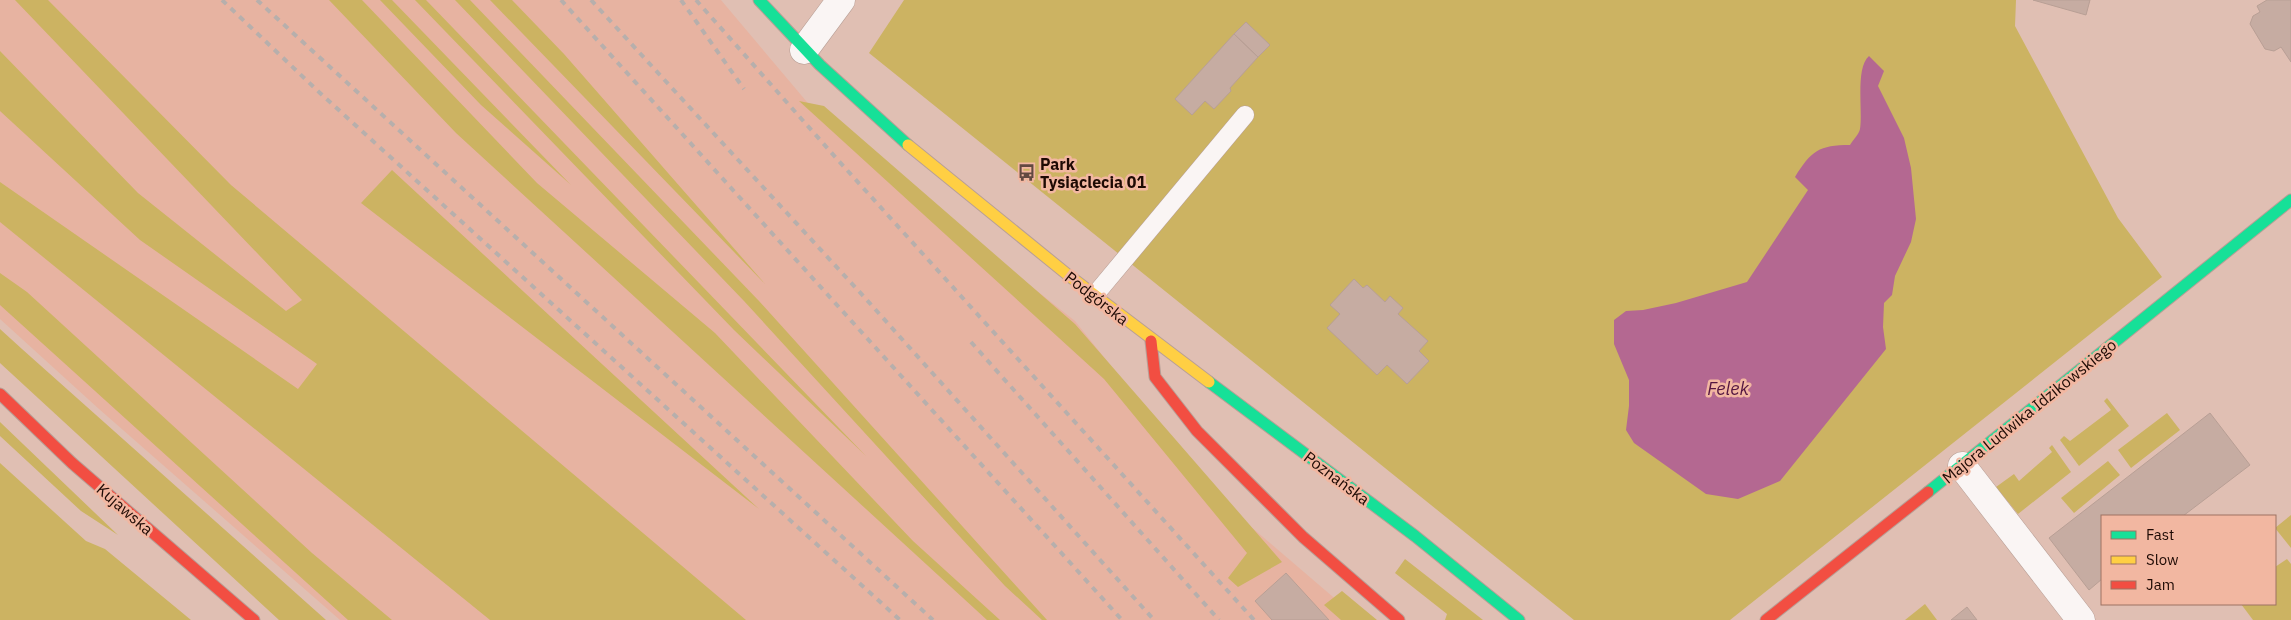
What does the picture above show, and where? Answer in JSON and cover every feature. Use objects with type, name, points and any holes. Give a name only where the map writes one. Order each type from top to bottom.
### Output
[{"type":"street","name":"Podgórska","points":[[759,0],[804,50],[849,95],[913,150],[1151,341]]},
{"type":"street","points":[[804,50],[841,0]]},
{"type":"street","name":"Majora Ludwika Idzikowskiego","points":[[1766,620],[1962,466],[2291,200]]},
{"type":"street","points":[[1151,341],[1155,377],[1197,431],[1303,537],[1399,620]]},
{"type":"street","name":"Poznańska","points":[[1151,341],[1400,525],[1519,620]]},
{"type":"street","name":"Kujawska","points":[[0,394],[72,463],[254,620]]},
{"type":"street","points":[[1962,466],[2081,620]]},
{"type":"lane","points":[[1094,296],[1245,115]]},
{"type":"shaded area","points":[[0,0],[721,0],[823,121],[1075,321],[1215,496],[1360,620],[340,620],[99,409],[0,319]]},
{"type":"shaded area","points":[[15,0],[48,0],[231,185],[746,620],[490,620],[0,222],[0,182],[298,389],[317,364],[140,240],[0,111],[0,51],[138,193],[286,311],[302,300]]},
{"type":"shaded area","points":[[329,0],[362,0],[537,183],[715,333],[913,541],[1000,620],[987,620],[456,133]]},
{"type":"shaded area","points":[[380,0],[392,0],[571,185],[481,105]]},
{"type":"shaded area","points":[[415,0],[426,0],[866,456],[734,330]]},
{"type":"shaded area","points":[[455,0],[470,0],[759,301],[1047,620],[1042,620],[1005,586],[744,301]]},
{"type":"shaded area","points":[[490,0],[512,0],[564,54],[766,285]]},
{"type":"shaded area","points":[[904,0],[2016,0],[2015,26],[2118,218],[2162,277],[1730,620],[1574,620],[869,53]]},
{"type":"shaded area","points":[[799,101],[824,106],[1075,324],[1282,562],[1238,587],[1228,578],[1247,553],[1104,379]]},
{"type":"shaded area","points":[[392,170],[759,509],[361,203]]},
{"type":"shaded area","points":[[0,273],[27,292],[312,553],[392,620],[348,620],[0,305]]},
{"type":"shaded area","points":[[0,329],[326,620],[279,620],[0,363]]},
{"type":"shaded area","points":[[2107,398],[2129,426],[2079,466],[2060,440],[2064,436],[2070,441],[2111,410],[2104,401]]},
{"type":"shaded area","points":[[2167,413],[2180,430],[2131,468],[2118,450]]},
{"type":"shaded area","points":[[0,422],[118,535],[81,511],[0,436]]},
{"type":"shaded area","points":[[2052,445],[2071,472],[2018,514],[1996,487],[2014,474],[2019,481],[2052,452],[2049,448]]},
{"type":"shaded area","points":[[2108,461],[2120,475],[2074,513],[2061,498]]},
{"type":"shaded area","points":[[0,463],[86,541],[105,549],[191,620],[0,620]]},
{"type":"shaded area","points":[[2291,515],[2291,548],[2276,529]]},
{"type":"shaded area","points":[[1405,559],[1483,620],[1445,620],[1447,614],[1395,573]]},
{"type":"shaded area","points":[[2287,559],[2291,564],[2291,620],[2253,620],[2242,605],[2276,605],[2276,566]]},
{"type":"shaded area","points":[[1342,591],[1377,620],[1341,620],[1324,605]]},
{"type":"shaded area","points":[[1925,604],[1937,620],[1905,620]]},
{"type":"water","name":"Felek","points":[[1869,56],[1884,71],[1878,86],[1904,138],[1911,168],[1916,219],[1911,242],[1895,276],[1892,295],[1884,303],[1883,327],[1886,349],[1780,481],[1738,499],[1706,494],[1634,443],[1626,430],[1629,406],[1629,380],[1614,344],[1614,320],[1626,311],[1643,310],[1676,303],[1747,282],[1808,190],[1795,177],[1806,161],[1811,155],[1823,148],[1850,145],[1858,133],[1861,121],[1860,90],[1862,70]]},
{"type":"building","points":[[2033,0],[2090,0],[2086,15]]},
{"type":"building","points":[[2267,0],[2291,0],[2291,62],[2281,47],[2274,51],[2265,49],[2250,24],[2253,16],[2260,12],[2257,6]]},
{"type":"building","points":[[1246,22],[1270,45],[1258,57],[1234,34]]},
{"type":"building","points":[[1234,34],[1258,57],[1214,109],[1205,101],[1192,115],[1175,99]]},
{"type":"building","points":[[1354,279],[1363,288],[1367,285],[1385,302],[1390,296],[1403,308],[1398,314],[1428,341],[1419,351],[1429,361],[1407,384],[1387,365],[1377,375],[1327,328],[1340,314],[1330,305]]},
{"type":"building","points":[[2210,413],[2250,465],[2184,515],[2101,515],[2101,580],[2089,590],[2049,538]]},
{"type":"building","points":[[1286,573],[1329,620],[1272,620],[1255,601]]},
{"type":"building","points":[[1967,607],[1977,620],[1951,620]]},
{"type":"railway","points":[[222,0],[320,93],[900,620]]},
{"type":"railway","points":[[257,0],[933,620]]},
{"type":"railway","points":[[561,0],[1122,620]]},
{"type":"railway","points":[[591,0],[866,299],[1154,620]]},
{"type":"railway","points":[[681,0],[744,89]]},
{"type":"railway","points":[[696,0],[837,159],[1254,620]]},
{"type":"railway","points":[[971,342],[1219,620]]},
{"type":"traffic: fast","points":[[759,0],[820,65],[908,145]]},
{"type":"traffic: fast","points":[[1928,492],[2291,200]]},
{"type":"traffic: fast","points":[[1209,382],[1415,536],[1519,620]]},
{"type":"traffic: slow","points":[[908,145],[1068,275],[1209,382]]},
{"type":"traffic: jam","points":[[1151,341],[1155,377],[1197,431],[1303,537],[1399,620]]},
{"type":"traffic: jam","points":[[0,394],[72,463],[254,620]]},
{"type":"traffic: jam","points":[[1766,620],[1928,492]]},
{"type":"place","name":"Park Tysiąclecia 01","points":[[1026,173]]}]
